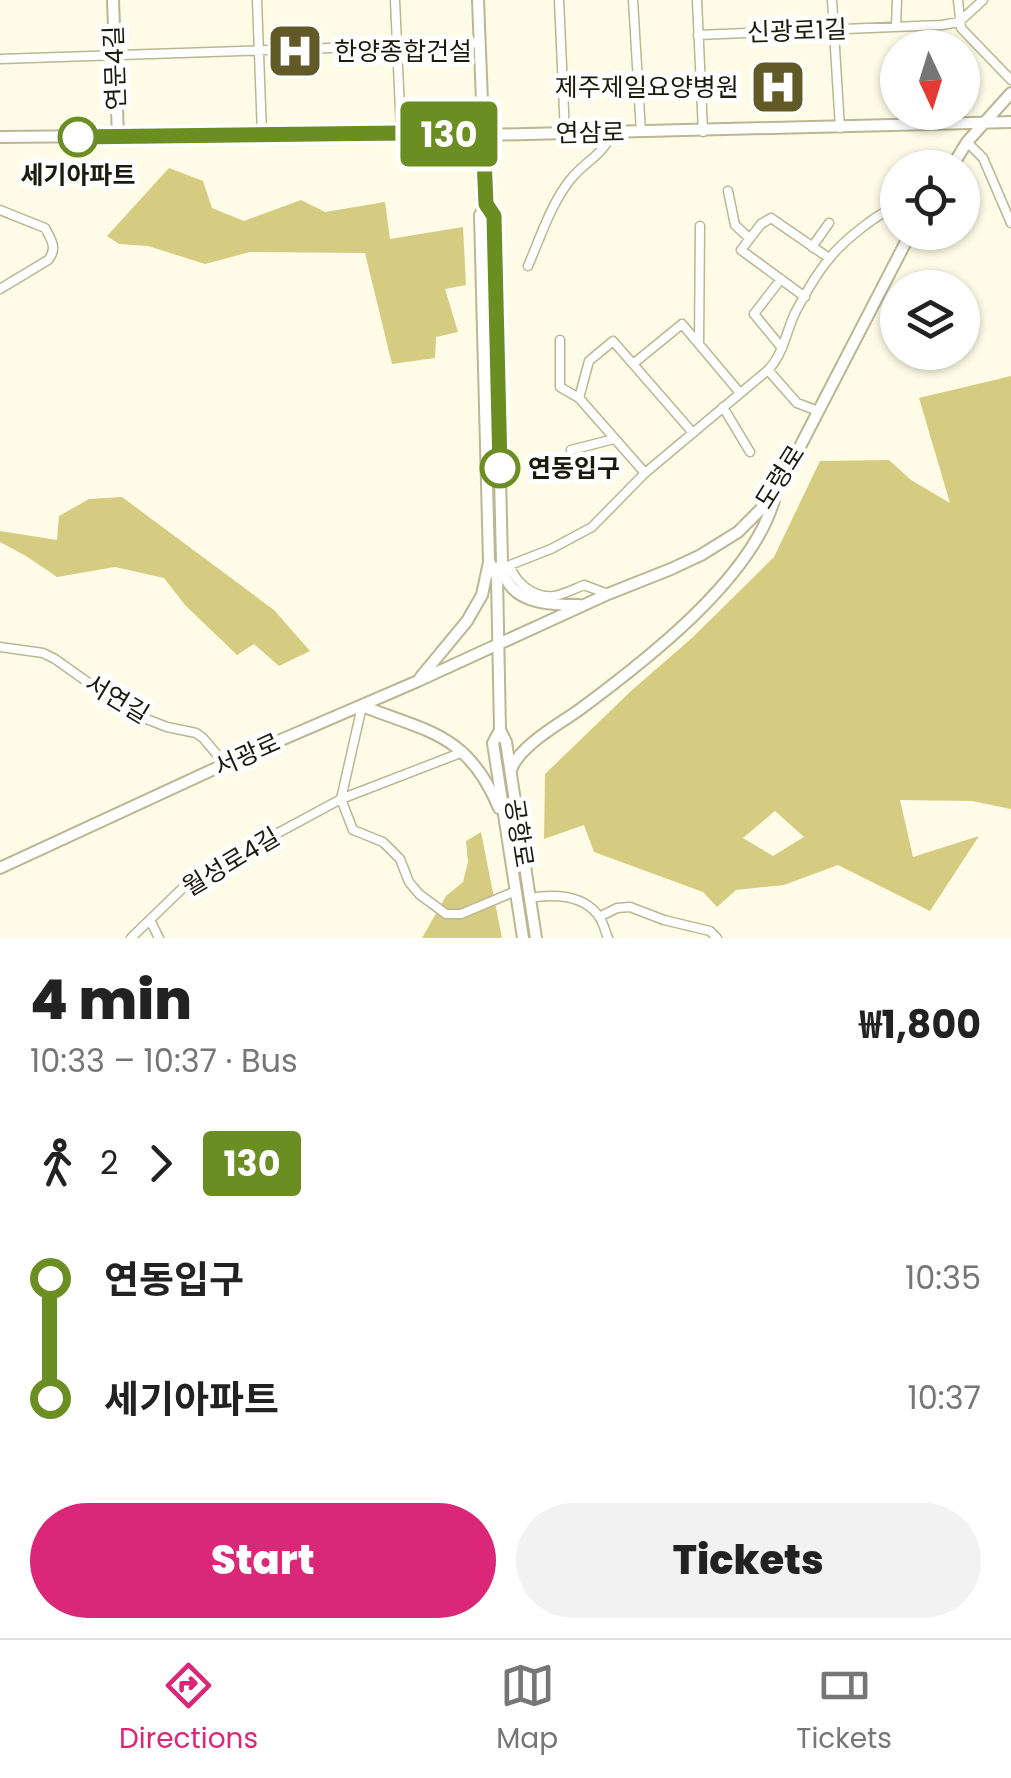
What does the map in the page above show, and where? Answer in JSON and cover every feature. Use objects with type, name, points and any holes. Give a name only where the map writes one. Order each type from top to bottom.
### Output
[{"type":"main road","name":"연문4길","points":[[113,0],[118,137]]},
{"type":"main road","points":[[418,681],[467,621],[482,595],[489,561],[480,215],[486,204],[478,0]]},
{"type":"main road","points":[[962,150],[1011,92]]},
{"type":"main road","name":"연삼로","points":[[0,137],[702,132],[1011,122]]},
{"type":"main road","points":[[486,204],[494,216],[505,579],[528,598],[544,604],[585,605]]},
{"type":"main road","name":"도령로","points":[[497,646],[671,569],[720,544],[752,520],[775,496],[902,250]]},
{"type":"main road","points":[[510,776],[512,764],[521,752],[685,625],[742,560],[762,529],[775,496]]},
{"type":"main road","points":[[489,561],[496,577]]},
{"type":"main road","points":[[496,577],[502,562]]},
{"type":"main road","name":"공항로","points":[[496,577],[500,730],[506,742],[536,938]]},
{"type":"main road","name":"서광로","points":[[0,868],[497,646]]},
{"type":"main road","points":[[362,706],[439,734],[463,752],[490,787],[505,822]]},
{"type":"main road","name":"공항로","points":[[500,730],[494,743],[523,938]]},
{"type":"street","points":[[257,0],[262,134]]},
{"type":"street","points":[[395,0],[400,133]]},
{"type":"street","points":[[559,0],[565,134]]},
{"type":"street","name":"연삼로","points":[[633,0],[641,132]]},
{"type":"street","points":[[697,0],[702,132]]},
{"type":"street","points":[[832,0],[840,128]]},
{"type":"street","points":[[896,26],[897,0]]},
{"type":"street","points":[[958,0],[961,28],[1011,80]]},
{"type":"street","points":[[959,22],[983,0]]},
{"type":"street","name":"신광로1길","points":[[698,35],[959,22]]},
{"type":"street","points":[[0,59],[479,43]]},
{"type":"street","points":[[528,266],[568,182],[607,146],[612,132]]},
{"type":"street","points":[[967,142],[983,158],[1011,223]]},
{"type":"street","points":[[728,191],[735,224],[749,238]]},
{"type":"street","points":[[0,210],[45,228],[54,248],[48,260],[0,289]]},
{"type":"street","points":[[608,594],[584,585],[556,596],[541,595],[518,582],[510,566],[551,550],[592,527],[645,473],[768,370],[776,362],[796,311],[829,258],[880,214]]},
{"type":"street","points":[[804,297],[741,250],[761,224],[771,218],[829,258]]},
{"type":"street","points":[[812,247],[829,223]]},
{"type":"street","points":[[699,344],[700,226]]},
{"type":"street","points":[[781,280],[754,314],[782,348]]},
{"type":"street","points":[[633,364],[682,324],[740,393]]},
{"type":"street","points":[[560,340],[560,387],[579,398],[645,473]]},
{"type":"street","points":[[579,398],[589,360],[613,341],[693,433]]},
{"type":"street","points":[[768,370],[798,403],[818,412]]},
{"type":"street","points":[[723,407],[750,452]]},
{"type":"street","points":[[572,450],[614,440]]},
{"type":"street","name":"서연길","points":[[0,647],[43,653],[55,659],[132,713],[196,732],[226,764]]},
{"type":"street","points":[[362,706],[341,799],[352,830],[383,842],[400,858],[409,882],[419,894],[446,914],[461,914],[516,890]]},
{"type":"street","name":"월성로4길","points":[[131,938],[190,880],[341,799],[463,752]]},
{"type":"street","points":[[530,898],[550,894],[589,907],[599,916],[608,938]]},
{"type":"street","points":[[599,916],[630,907],[710,931],[718,938]]},
{"type":"street","points":[[150,920],[159,938]]},
{"type":"shaded area","points":[[169,168],[203,181],[212,208],[244,221],[301,200],[325,212],[385,202],[390,239],[463,227],[466,285],[445,289],[458,332],[436,337],[435,358],[392,364],[365,253],[250,252],[205,264],[148,246],[119,244],[107,236]]},
{"type":"shaded area","points":[[1011,376],[1011,809],[972,801],[900,800],[913,857],[979,836],[930,911],[838,865],[784,885],[736,890],[717,907],[703,892],[594,852],[584,825],[544,839],[545,774],[774,557],[820,461],[889,460],[911,480],[950,503],[919,398]],"holes":[[[775,811],[804,837],[773,856],[743,838]]]},
{"type":"shaded area","points":[[122,497],[274,610],[310,651],[279,666],[254,644],[237,655],[185,605],[164,578],[115,567],[57,577],[0,542],[0,531],[57,540],[59,516],[89,499]]},
{"type":"shaded area","points":[[481,832],[502,938],[422,938],[446,896],[463,882],[468,862],[466,841]]},
{"type":"bus line","name":"130","points":[[78,137],[483,135],[486,204],[494,216],[500,468]]},
{"type":"place","name":"한양종합건설","points":[[295,51]]},
{"type":"place","name":"제주제일요양병원","points":[[778,87]]},
{"type":"place","name":"세기아파트","points":[[78,137]]},
{"type":"place","name":"연동입구","points":[[500,468]]}]
